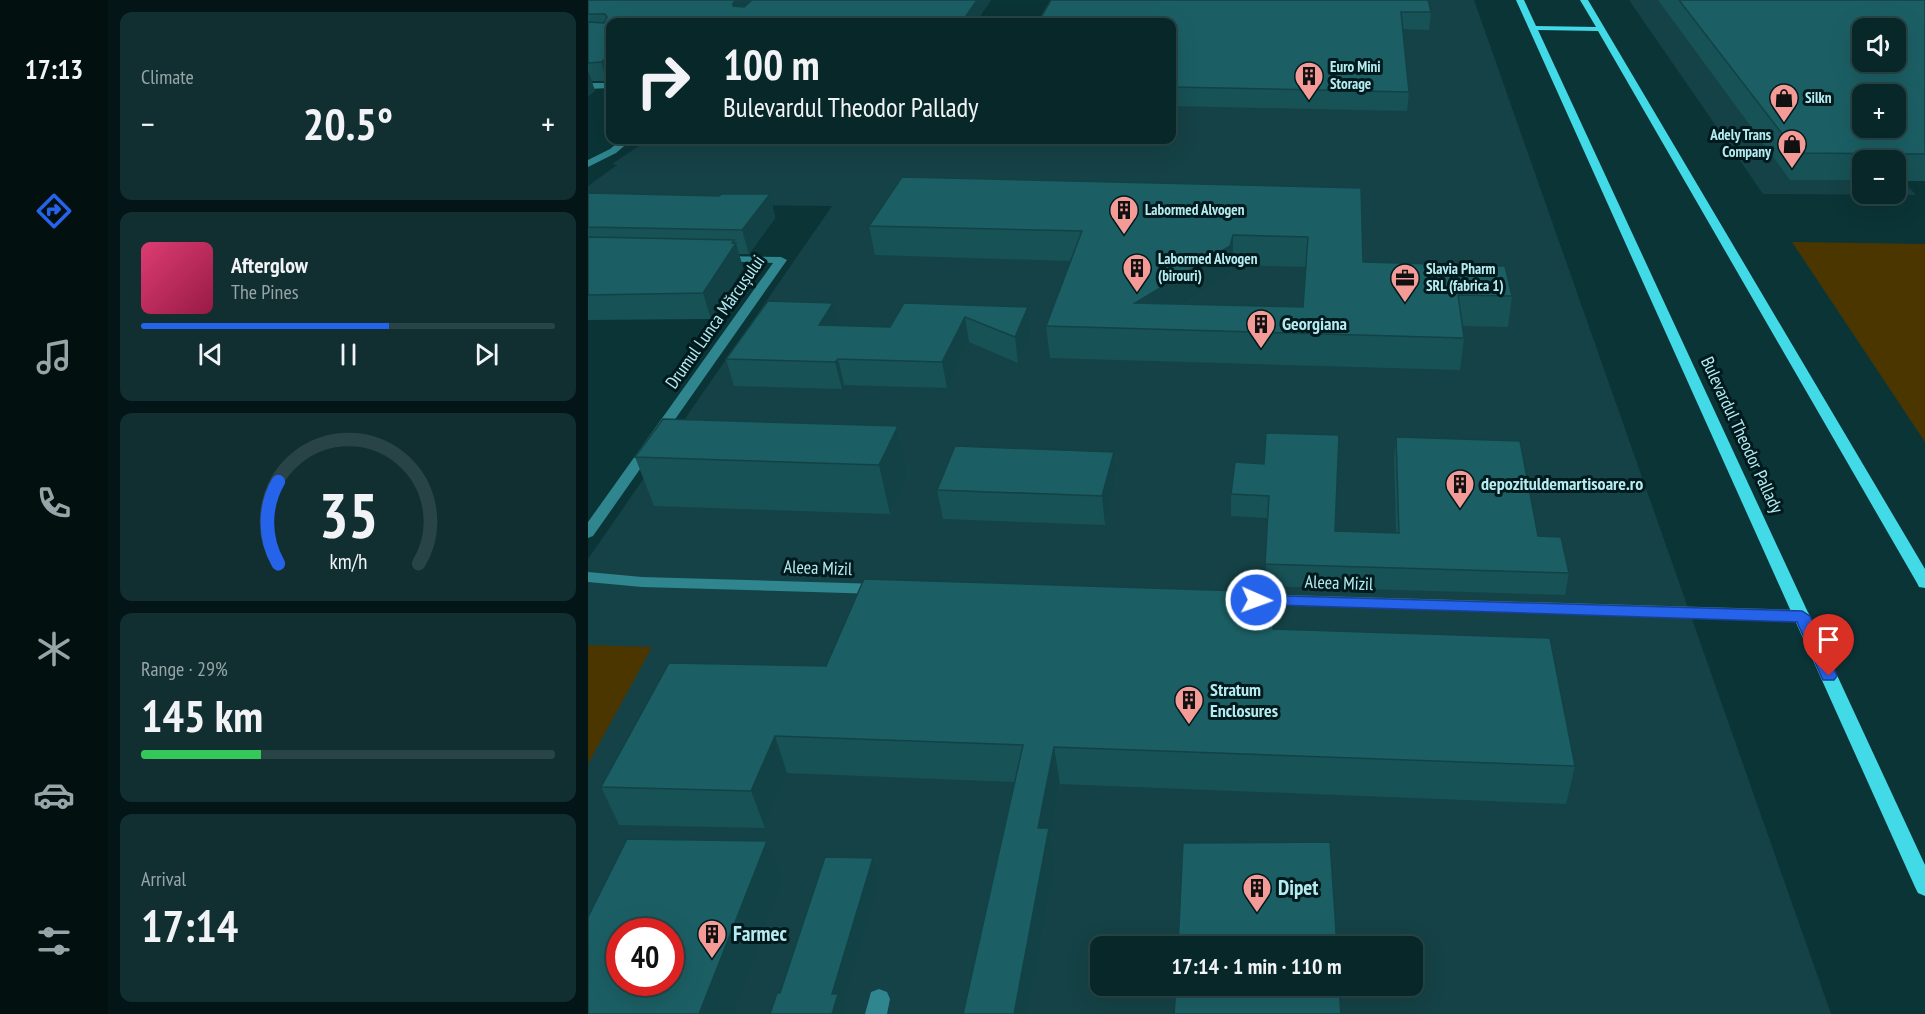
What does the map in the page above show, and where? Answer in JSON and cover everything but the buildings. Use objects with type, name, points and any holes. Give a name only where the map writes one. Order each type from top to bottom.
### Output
[{"type":"main road","name":"Bulevardul Theodor Pallady","points":[[1520,0],[1925,887]]},
{"type":"main road","points":[[1584,0],[1925,583]]},
{"type":"main road","points":[[1534,28],[1601,29]]},
{"type":"street","points":[[588,86],[606,86]]},
{"type":"street","points":[[588,164],[621,144]]},
{"type":"street","name":"Drumul Lunca Mărcușului","points":[[588,533],[780,260],[704,258]]},
{"type":"street","name":"Aleea Mizil","points":[[588,578],[642,582],[892,590]]},
{"type":"street","name":"Aleea Mizil","points":[[1239,600],[1802,616]]},
{"type":"shaded area","points":[[1094,0],[1474,0],[1831,1014],[588,1014],[588,559],[832,206],[588,203],[588,186],[617,165],[612,164],[642,144],[1176,144],[1176,18],[1158,18]]},
{"type":"shaded area","points":[[1629,0],[1925,0],[1925,140],[1894,150],[1852,150],[1852,195],[1763,194]]},
{"type":"shaded area","points":[[1906,184],[1916,195],[1906,195]]},
{"type":"shaded area","points":[[1792,242],[1925,244],[1925,442]]},
{"type":"shaded area","points":[[588,645],[652,647],[588,764]]},
{"type":"place","name":"Euro Mini Storage","points":[[1309,102]]},
{"type":"place","name":"Silkn","points":[[1784,124]]},
{"type":"place","name":"Adely Trans Company","points":[[1792,170]]},
{"type":"place","name":"Labormed Alvogen","points":[[1124,236]]},
{"type":"place","name":"Labormed Alvogen (birouri)","points":[[1137,294]]},
{"type":"place","name":"Slavia Pharm SRL (fabrica 1)","points":[[1405,304]]},
{"type":"place","name":"Georgiana","points":[[1261,350]]},
{"type":"place","name":"depozituldemartisoare.ro","points":[[1460,510]]},
{"type":"place","name":"Stratum Enclosures","points":[[1189,726]]},
{"type":"place","name":"Dipet","points":[[1257,914]]},
{"type":"place","name":"Farmec","points":[[712,960]]},
{"type":"route","points":[[1256,600],[1802,616],[1829,676]]}]
